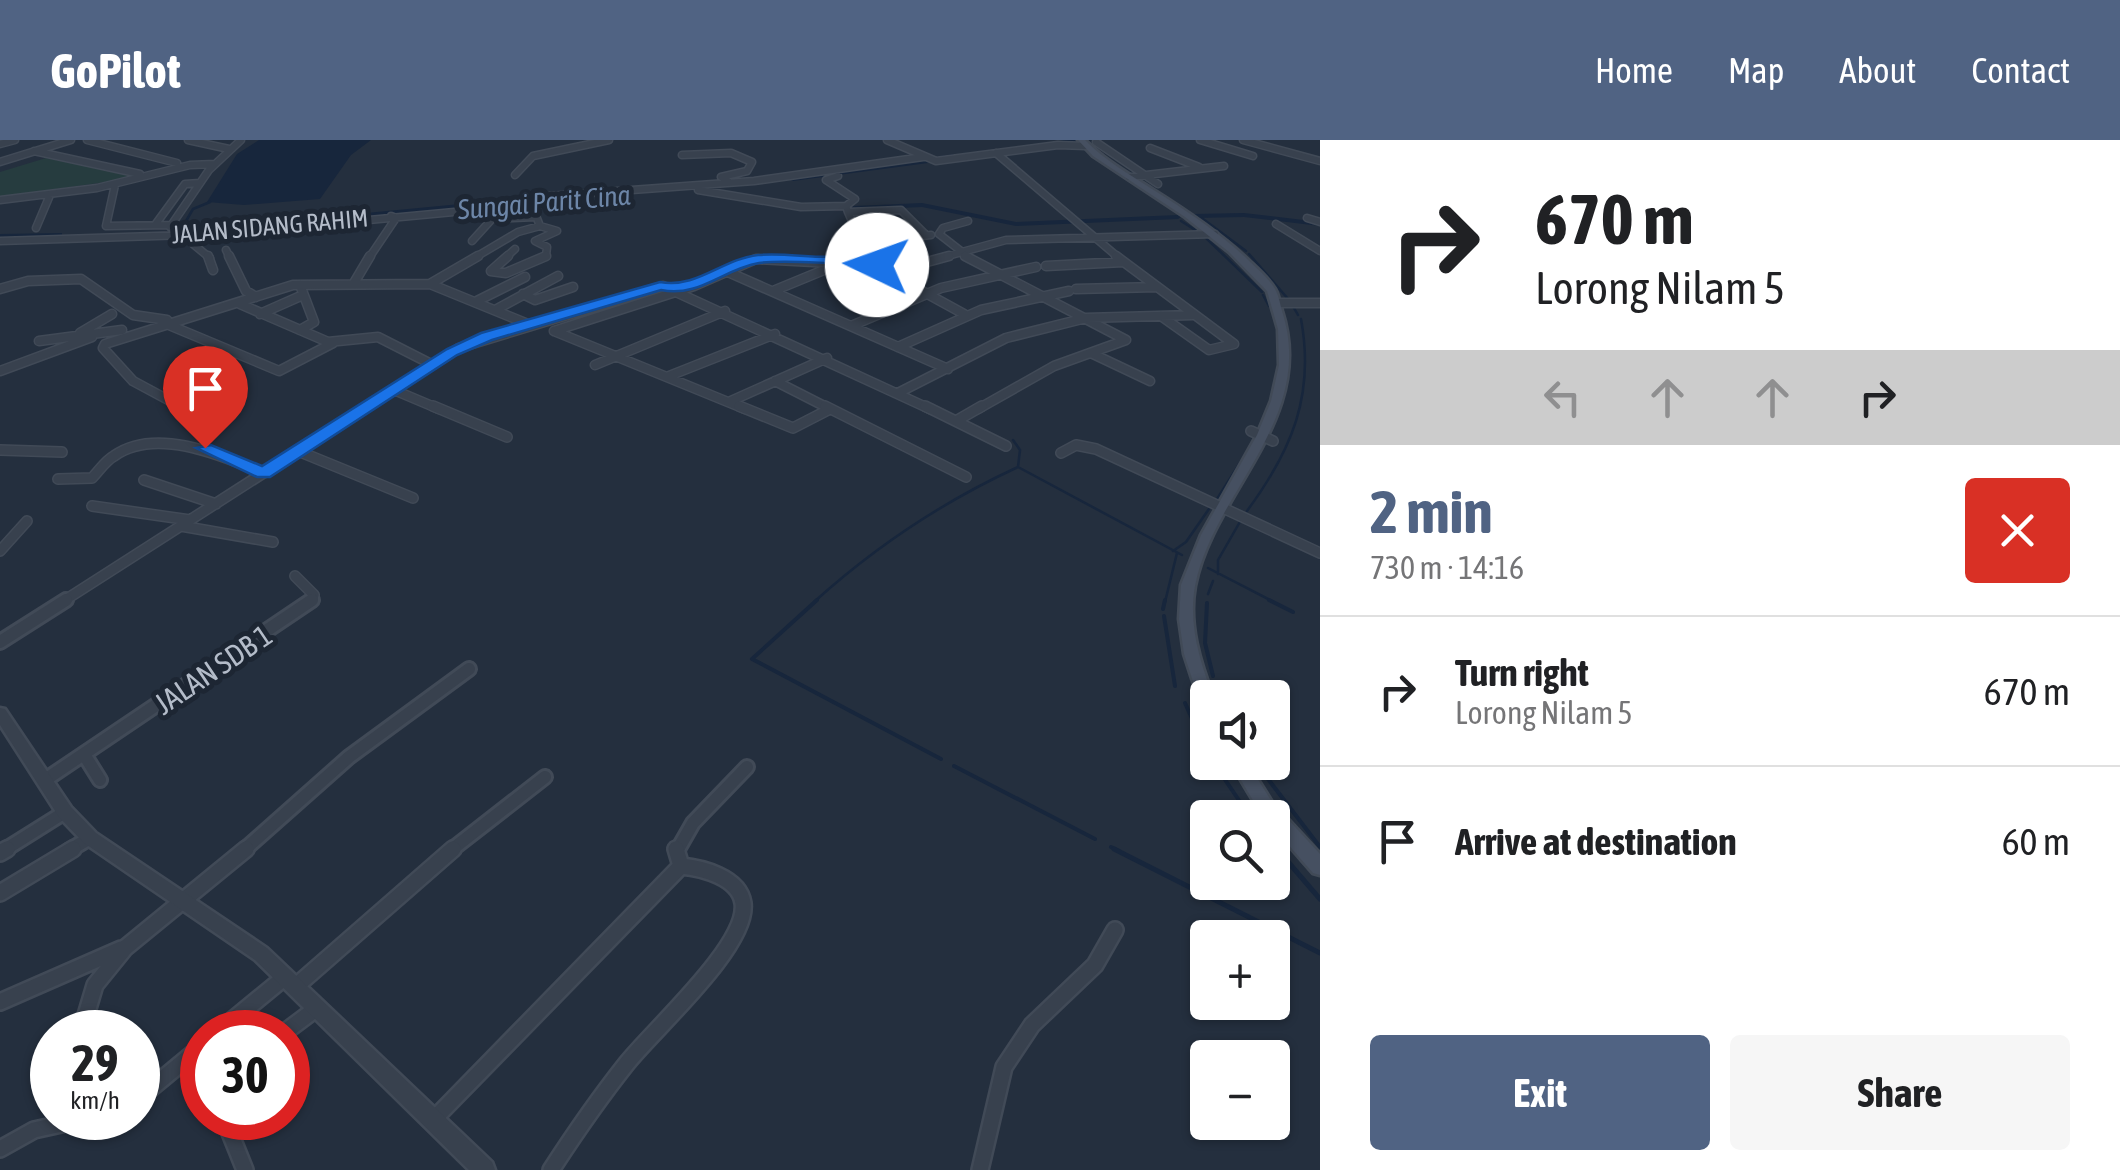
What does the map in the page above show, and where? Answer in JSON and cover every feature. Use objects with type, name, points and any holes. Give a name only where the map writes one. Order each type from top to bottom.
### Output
[{"type":"main road","points":[[1090,142],[1129,177],[1215,234],[1280,303],[1295,336],[1298,373]]},
{"type":"main road","points":[[1201,680],[1186,632],[1192,569],[1272,436]]},
{"type":"main road","points":[[1249,780],[1266,807],[1320,867]]},
{"type":"street","points":[[0,144],[15,140]]},
{"type":"street","points":[[0,162],[71,140]]},
{"type":"street","points":[[34,151],[132,174],[177,163],[87,140]]},
{"type":"street","points":[[188,140],[230,149]]},
{"type":"street","points":[[217,146],[226,140]]},
{"type":"street","points":[[171,225],[215,164],[241,140]]},
{"type":"street","points":[[515,175],[533,156],[609,140]]},
{"type":"street","points":[[886,140],[930,159]]},
{"type":"street","points":[[1200,140],[1253,156]]},
{"type":"street","points":[[1243,140],[1320,161]]},
{"type":"street","points":[[535,217],[547,201],[740,189],[930,159],[1090,142],[1158,184]]},
{"type":"street","points":[[1150,148],[1203,168]]},
{"type":"street","points":[[682,155],[723,152],[748,159],[752,169],[721,177],[740,189],[801,207],[902,210],[926,235]]},
{"type":"street","points":[[996,153],[1123,262],[1234,344],[1209,350],[1161,316]]},
{"type":"street","points":[[847,209],[854,197],[826,180],[930,159]]},
{"type":"street","points":[[0,200],[115,185],[190,166],[215,164]]},
{"type":"street","points":[[1129,177],[1224,166]]},
{"type":"street","points":[[155,224],[184,184],[200,184]]},
{"type":"street","points":[[115,185],[104,224],[171,225],[190,233],[196,250],[210,257],[213,270]]},
{"type":"street","points":[[302,220],[678,189],[740,189]]},
{"type":"street","points":[[36,228],[50,195]]},
{"type":"street","name":"JALAN SIDANG RAHIM","points":[[0,241],[190,233],[547,201]]},
{"type":"street","points":[[847,209],[860,243],[860,257]]},
{"type":"street","points":[[354,283],[365,260],[393,225],[396,218],[391,216]]},
{"type":"street","points":[[535,217],[540,226]]},
{"type":"street","points":[[472,242],[492,219],[535,217]]},
{"type":"street","points":[[1307,218],[1320,222]]},
{"type":"street","points":[[860,243],[939,234],[947,226],[968,221]]},
{"type":"street","points":[[1276,224],[1320,251]]},
{"type":"street","points":[[430,284],[518,232],[540,226],[557,231],[535,241],[547,247],[546,256],[506,273],[492,271],[515,249]]},
{"type":"street","points":[[939,234],[960,253],[1126,340],[1054,366],[956,421]]},
{"type":"street","points":[[890,272],[1015,239],[1215,234]]},
{"type":"street","points":[[226,250],[246,292],[256,296]]},
{"type":"street","points":[[773,291],[860,257],[964,314]]},
{"type":"street","points":[[830,409],[793,428],[554,331],[768,258],[840,262]]},
{"type":"street","points":[[1046,266],[1123,262]]},
{"type":"street","points":[[852,326],[925,292],[994,271],[1036,267]]},
{"type":"street","points":[[728,272],[948,368]]},
{"type":"street","points":[[497,309],[558,276]]},
{"type":"street","points":[[477,301],[526,277]]},
{"type":"street","points":[[0,289],[22,282],[81,279],[133,315],[168,322],[279,372],[333,343],[378,338],[433,365]]},
{"type":"street","points":[[300,284],[314,322],[300,330]]},
{"type":"street","points":[[172,402],[144,393],[103,348],[108,341],[240,304],[276,287],[430,284],[526,322]]},
{"type":"street","points":[[0,642],[468,344],[526,322],[570,316],[660,286],[681,290],[1006,446]]},
{"type":"street","points":[[898,346],[964,314],[1038,293],[1157,287]]},
{"type":"street","points":[[522,294],[535,300],[574,288]]},
{"type":"street","points":[[260,314],[303,294]]},
{"type":"street","points":[[526,322],[538,307],[535,300]]},
{"type":"street","points":[[1280,303],[1320,303]]},
{"type":"street","points":[[240,304],[333,343]]},
{"type":"street","points":[[595,365],[726,311]]},
{"type":"street","points":[[80,332],[112,314]]},
{"type":"street","points":[[898,393],[1006,338],[1086,318],[1196,315]]},
{"type":"street","points":[[0,371],[38,361],[51,348],[109,332],[168,322]]},
{"type":"street","points":[[39,341],[80,332],[109,332]]},
{"type":"street","points":[[669,376],[774,334]]},
{"type":"street","points":[[1093,354],[1150,382]]},
{"type":"street","points":[[731,400],[827,358]]},
{"type":"street","points":[[775,381],[966,477]]},
{"type":"street","points":[[394,390],[506,437]]},
{"type":"street","points":[[1251,431],[1272,436]]},
{"type":"street","points":[[1062,453],[1076,445],[1089,447],[1320,552]]},
{"type":"street","points":[[58,479],[86,481],[125,450],[182,446],[211,450],[264,474]]},
{"type":"street","points":[[0,450],[62,452]]},
{"type":"street","points":[[298,451],[412,498]]},
{"type":"street","points":[[144,480],[216,504]]},
{"type":"street","points":[[92,506],[274,542]]},
{"type":"street","points":[[0,551],[27,521]]},
{"type":"street","name":"JALAN SDB 1","points":[[45,780],[310,605],[314,595],[295,576]]},
{"type":"street","points":[[0,1002],[125,948],[185,902],[350,757],[469,668]]},
{"type":"street","points":[[0,714],[65,812],[90,838],[261,954],[433,1120],[473,1166]]},
{"type":"street","points":[[85,756],[100,780]]},
{"type":"street","points":[[681,866],[676,848],[693,823],[748,767]]},
{"type":"street","points":[[250,1010],[545,777]]},
{"type":"street","points":[[0,853],[65,812]]},
{"type":"street","points":[[0,892],[90,838]]},
{"type":"street","points":[[433,1120],[681,866],[702,867],[724,878],[742,900],[743,918],[686,1001],[654,1030],[578,1126],[550,1170]]},
{"type":"street","points":[[980,1170],[988,1125],[1011,1055],[1032,1025],[1095,966],[1115,930]]},
{"type":"street","points":[[87,1010],[96,985],[125,948]]},
{"type":"street","points":[[310,1013],[317,1008]]},
{"type":"street","points":[[160,1081],[180,1064]]},
{"type":"street","points":[[0,1150],[30,1132]]},
{"type":"street","points":[[233,1140],[245,1170]]},
{"type":"green space","points":[[46,158],[141,177],[0,197],[0,172]]},
{"type":"water","points":[[259,140],[371,140],[351,155],[320,199],[244,205],[207,202],[237,154]]},
{"type":"waterway","name":"Sungai Parit Cina","points":[[1041,146],[1087,140]]},
{"type":"waterway","name":"Sungai Parit Cina","points":[[793,178],[954,157]]},
{"type":"waterway","name":"Sungai Parit Cina","points":[[345,219],[576,196]]},
{"type":"waterway","points":[[182,228],[193,209],[210,202]]},
{"type":"waterway","points":[[854,208],[922,205],[1016,224],[1178,217]]},
{"type":"waterway","points":[[1194,216],[1244,215],[1320,224]]},
{"type":"waterway","points":[[1199,216],[1246,251]]},
{"type":"waterway","points":[[1181,221],[1200,233]]},
{"type":"waterway","name":"Sungai Parit Cina","points":[[0,238],[58,236]]},
{"type":"waterway","points":[[1205,237],[1262,292]]},
{"type":"waterway","points":[[1249,254],[1289,300]]},
{"type":"waterway","points":[[1263,295],[1269,306]]},
{"type":"waterway","points":[[1294,308],[1298,315]]},
{"type":"waterway","points":[[1247,511],[1276,466],[1296,421],[1305,372],[1301,319]]},
{"type":"waterway","points":[[1013,440],[1020,450],[1018,467]]},
{"type":"waterway","points":[[1217,499],[1252,444]]},
{"type":"waterway","points":[[814,602],[911,527],[1018,467]]},
{"type":"waterway","points":[[1018,467],[1174,551]]},
{"type":"waterway","points":[[1174,551],[1186,542],[1211,506]]},
{"type":"waterway","points":[[1218,573],[1218,560],[1241,520]]},
{"type":"waterway","points":[[1174,551],[1182,555]]},
{"type":"waterway","points":[[1165,602],[1177,553]]},
{"type":"waterway","points":[[1208,568],[1218,573]]},
{"type":"waterway","points":[[1218,573],[1274,602]]},
{"type":"waterway","points":[[1208,594],[1213,581]]},
{"type":"waterway","points":[[817,600],[752,659],[941,759]]},
{"type":"waterway","points":[[1163,609],[1165,600]]},
{"type":"waterway","points":[[1269,600],[1293,612]]},
{"type":"waterway","points":[[1207,603],[1205,643],[1213,676]]},
{"type":"waterway","points":[[1164,616],[1175,686]]},
{"type":"waterway","points":[[1185,703],[1190,714]]},
{"type":"waterway","points":[[954,766],[1095,839]]},
{"type":"waterway","points":[[1225,780],[1239,800]]},
{"type":"waterway","points":[[1269,780],[1320,847]]},
{"type":"waterway","points":[[1111,847],[1119,851]]},
{"type":"waterway","points":[[1114,849],[1320,953]]},
{"type":"waterway","points":[[1290,864],[1320,899]]},
{"type":"route","points":[[205,448],[264,474],[452,352],[486,336],[570,316],[660,286],[681,290],[756,259],[840,262],[860,257],[877,265]]}]
